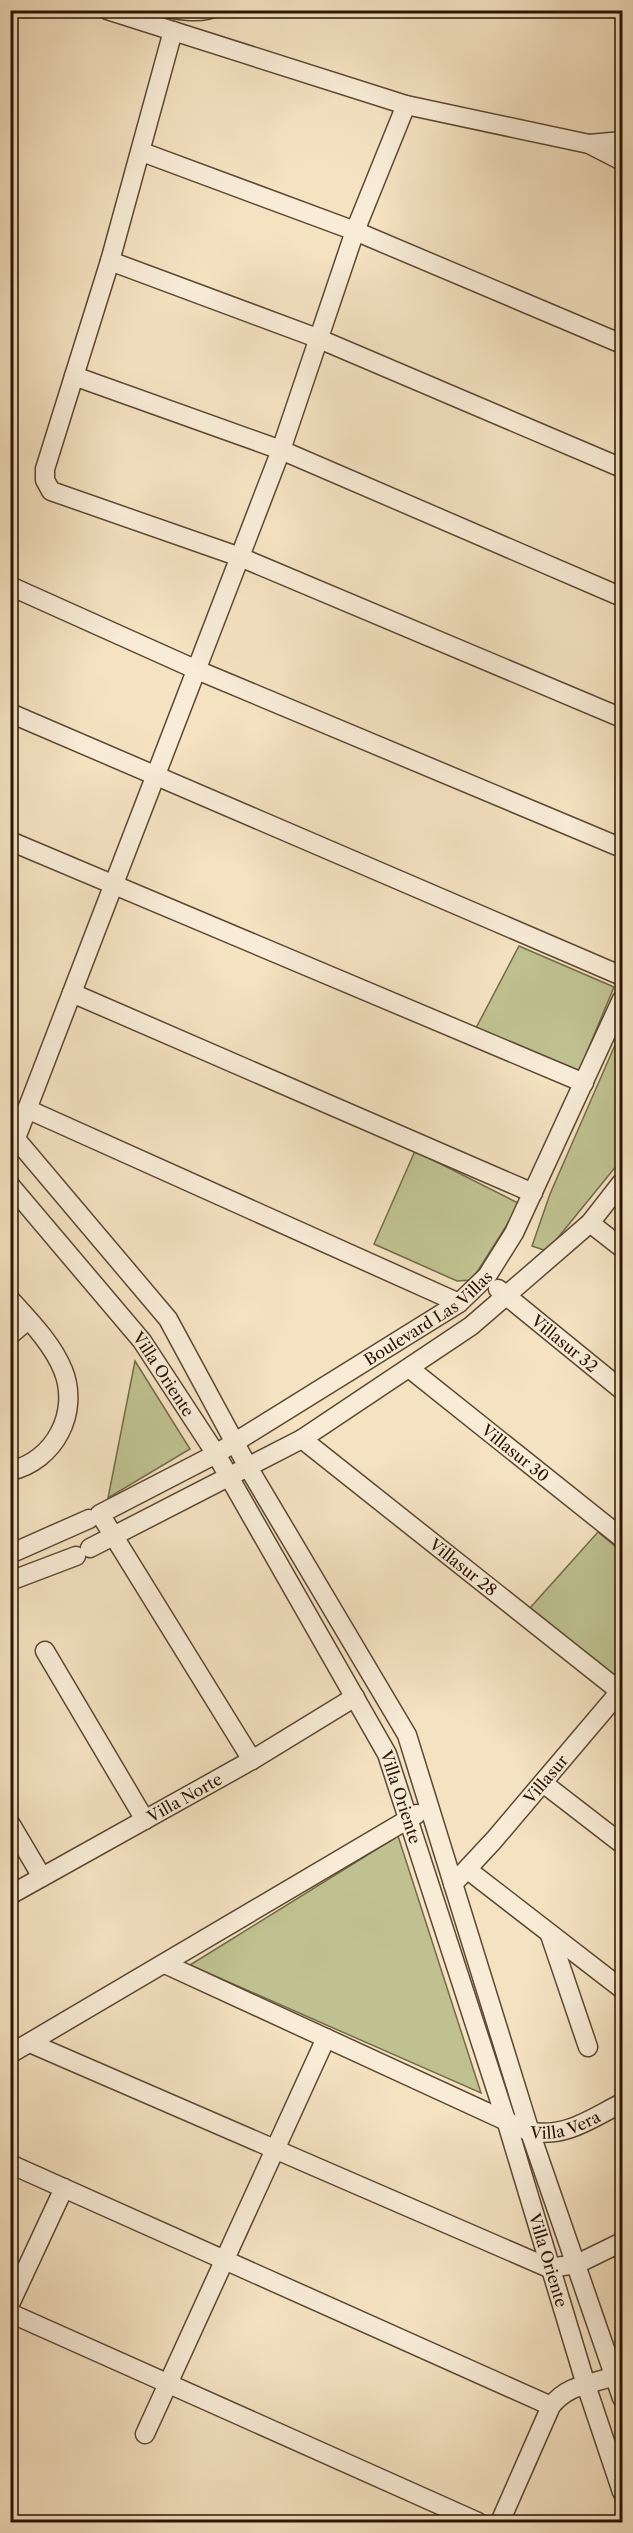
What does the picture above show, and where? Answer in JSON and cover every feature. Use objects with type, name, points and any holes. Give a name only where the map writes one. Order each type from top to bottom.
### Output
[{"type":"street","points":[[107,10],[406,105],[589,144],[622,160]]},
{"type":"street","points":[[173,31],[142,152],[45,469],[45,480],[51,491],[240,557],[622,718]]},
{"type":"street","points":[[12,1137],[27,1109],[281,450],[355,231],[406,105]]},
{"type":"street","points":[[589,144],[622,141]]},
{"type":"street","points":[[142,152],[355,231],[622,344]]},
{"type":"street","points":[[110,261],[317,338],[622,468]]},
{"type":"street","points":[[74,376],[281,450],[622,597]]},
{"type":"street","points":[[10,586],[196,670],[622,848]]},
{"type":"street","points":[[10,713],[622,976]]},
{"type":"street","points":[[10,841],[584,1083]]},
{"type":"street","points":[[72,993],[533,1193]]},
{"type":"street","name":"Boulevard Las Villas","points":[[10,1554],[95,1517],[216,1454],[459,1303],[487,1276],[514,1233],[622,999]]},
{"type":"street","points":[[27,1109],[459,1303]]},
{"type":"street","name":"Villa Oriente","points":[[12,1137],[168,1319],[248,1467],[406,1735],[530,2132],[618,2375],[622,2398]]},
{"type":"street","name":"Boulevard Las Villas","points":[[10,1581],[83,1552],[302,1439],[471,1326],[590,1223],[622,1182]]},
{"type":"street","name":"Villa Oriente","points":[[10,1185],[142,1341],[216,1454],[227,1477],[387,1754],[506,2120],[549,2268],[622,2492]]},
{"type":"street","points":[[590,1223],[622,1248]]},
{"type":"street","name":"Villasur 32","points":[[487,1276],[505,1297],[622,1390]]},
{"type":"street","points":[[10,1299],[56,1355],[68,1386],[66,1410],[54,1445],[37,1460],[10,1471]]},
{"type":"street","points":[[10,1335],[28,1320]]},
{"type":"street","name":"Villasur 30","points":[[409,1368],[622,1538]]},
{"type":"street","name":"Villasur 28","points":[[302,1439],[622,1692]]},
{"type":"street","points":[[95,1517],[112,1536],[252,1760]]},
{"type":"street","points":[[37,1543],[40,1571]]},
{"type":"street","points":[[45,1651],[145,1820]]},
{"type":"street","name":"Villasur","points":[[453,1884],[468,1870],[622,1692]]},
{"type":"street","name":"Villa Norte","points":[[10,1894],[252,1760],[355,1697]]},
{"type":"street","points":[[543,1784],[622,1844]]},
{"type":"street","points":[[10,2054],[429,1806]]},
{"type":"street","points":[[10,1823],[42,1877]]},
{"type":"street","points":[[468,1870],[622,1989]]},
{"type":"street","points":[[550,1935],[588,2046]]},
{"type":"street","name":"Villa Vera","points":[[165,1964],[530,2132],[552,2135],[565,2131],[622,2103]]},
{"type":"street","points":[[145,2434],[326,2038]]},
{"type":"street","points":[[30,2043],[549,2268],[577,2264],[622,2242]]},
{"type":"street","points":[[10,2164],[550,2406]]},
{"type":"street","points":[[10,2304],[64,2188]]},
{"type":"street","points":[[10,2313],[478,2523]]},
{"type":"street","points":[[500,2523],[550,2406],[563,2392],[618,2375]]},
{"type":"lane","points":[[152,10],[211,15],[219,10]]},
{"type":"green space","points":[[519,946],[614,987],[577,1076],[476,1028]]},
{"type":"green space","points":[[622,1029],[622,1159],[547,1251],[532,1246],[550,1194]]},
{"type":"green space","points":[[415,1151],[520,1204],[472,1280],[457,1281],[374,1244]]},
{"type":"green space","points":[[135,1361],[190,1449],[108,1498]]},
{"type":"green space","points":[[598,1532],[622,1552],[622,1674],[618,1680],[530,1608]]},
{"type":"green space","points":[[398,1836],[481,2093],[190,1965]]}]
